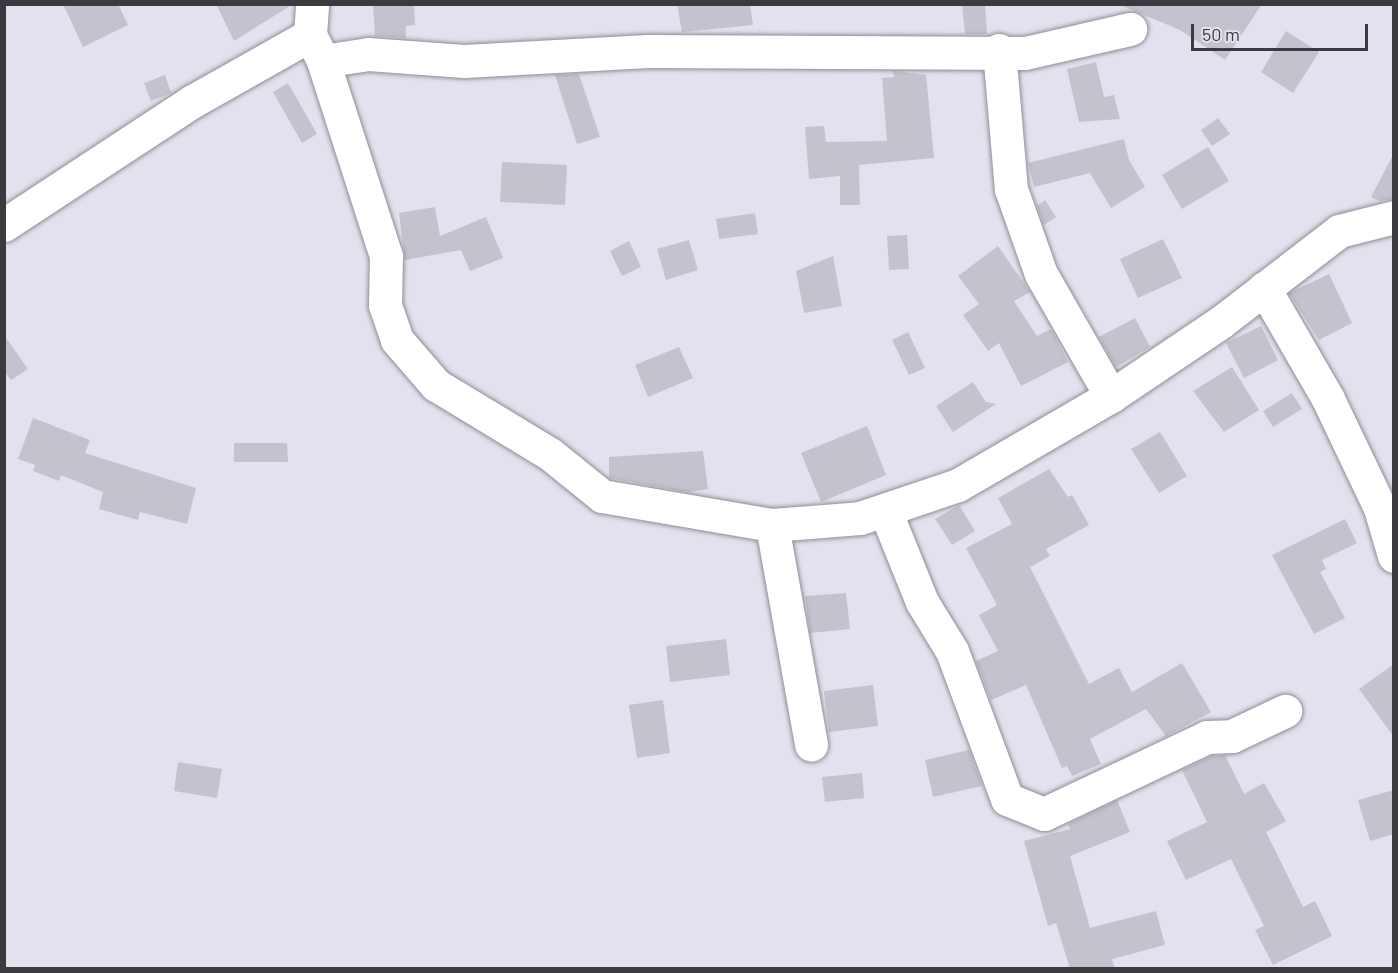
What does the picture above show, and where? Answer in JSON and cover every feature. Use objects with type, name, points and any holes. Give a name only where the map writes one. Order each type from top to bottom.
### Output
[{"type":"street","points":[[4,225],[193,101],[315,34],[368,54],[464,61],[648,51],[999,50],[1025,53],[1130,29]]},
{"type":"street","points":[[315,34],[386,256],[385,305],[397,340],[436,386],[550,454],[602,496],[772,525],[860,518],[958,485],[1111,396],[1264,288],[1339,231],[1394,217]]},
{"type":"street","points":[[999,50],[1011,189],[1041,274],[1111,396]]},
{"type":"street","points":[[1264,288],[1337,419],[1380,508],[1394,556]]},
{"type":"street","points":[[885,510],[922,602],[952,651],[1007,800],[1044,814],[1207,736],[1232,736],[1285,711]]},
{"type":"street","points":[[772,525],[812,745]]},
{"type":"building","points":[[63,4],[118,4],[128,25],[83,47]]},
{"type":"building","points":[[216,4],[293,4],[234,41]]},
{"type":"building","points":[[373,4],[414,4],[415,25],[406,26],[406,38],[375,36]]},
{"type":"building","points":[[677,4],[750,4],[753,25],[682,32]]},
{"type":"building","points":[[962,4],[985,4],[987,34],[965,34]]},
{"type":"building","points":[[1118,4],[1262,4],[1225,60],[1180,30]]},
{"type":"building","points":[[1286,31],[1319,52],[1293,93],[1261,72]]},
{"type":"building","points":[[1096,62],[1104,97],[1114,95],[1120,119],[1079,122],[1067,69]]},
{"type":"building","points":[[893,71],[926,75],[934,158],[859,165],[860,205],[840,205],[840,176],[809,179],[805,127],[824,126],[826,142],[887,141],[882,78],[894,77]]},
{"type":"building","points":[[579,74],[600,137],[577,144],[555,75]]},
{"type":"building","points":[[165,75],[171,93],[151,101],[144,83]]},
{"type":"building","points":[[288,83],[317,134],[302,143],[273,92]]},
{"type":"building","points":[[1218,118],[1230,134],[1212,146],[1201,130]]},
{"type":"building","points":[[1124,139],[1129,160],[1145,187],[1111,208],[1090,173],[1034,187],[1028,163]]},
{"type":"building","points":[[1208,147],[1229,181],[1182,209],[1162,175]]},
{"type":"building","points":[[1394,153],[1394,199],[1379,201],[1371,197]]},
{"type":"building","points":[[502,162],[567,165],[565,205],[500,202]]},
{"type":"building","points":[[1045,200],[1056,217],[1044,225],[1037,206]]},
{"type":"building","points":[[435,207],[440,236],[486,217],[503,258],[470,271],[461,250],[405,260],[399,213]]},
{"type":"building","points":[[755,213],[758,234],[719,239],[716,219]]},
{"type":"building","points":[[907,235],[909,269],[889,270],[887,236]]},
{"type":"building","points":[[1163,239],[1182,278],[1138,298],[1120,259]]},
{"type":"building","points":[[689,240],[698,270],[666,280],[657,249]]},
{"type":"building","points":[[629,241],[641,267],[622,276],[610,251]]},
{"type":"building","points":[[998,246],[1030,292],[1014,301],[1037,336],[1051,329],[1068,362],[1021,386],[999,343],[988,351],[963,315],[979,304],[958,276]]},
{"type":"building","points":[[833,256],[842,306],[804,313],[796,271]]},
{"type":"building","points":[[1329,274],[1352,323],[1319,340],[1289,293]]},
{"type":"building","points":[[1135,318],[1150,347],[1116,367],[1099,337]]},
{"type":"building","points":[[1261,326],[1278,360],[1244,378],[1226,343]]},
{"type":"building","points":[[908,332],[925,368],[909,375],[892,340]]},
{"type":"building","points":[[4,335],[28,369],[11,380],[4,371]]},
{"type":"building","points":[[679,347],[693,378],[648,397],[635,365]]},
{"type":"building","points":[[1232,367],[1259,410],[1224,432],[1193,391]]},
{"type":"building","points":[[973,382],[986,402],[996,404],[953,432],[936,406]]},
{"type":"building","points":[[1292,393],[1302,409],[1273,427],[1263,411]]},
{"type":"building","points":[[33,418],[90,440],[85,453],[196,488],[187,524],[140,512],[138,520],[99,509],[103,492],[61,475],[59,481],[33,471],[35,465],[18,459]]},
{"type":"building","points":[[867,426],[886,475],[821,502],[801,453]]},
{"type":"building","points":[[1160,432],[1187,476],[1159,493],[1131,449]]},
{"type":"building","points":[[234,443],[287,443],[288,462],[234,462]]},
{"type":"building","points":[[703,451],[708,489],[688,492],[609,478],[609,457]]},
{"type":"building","points":[[1049,469],[1068,497],[1072,495],[1089,525],[1046,549],[1050,556],[1030,567],[1089,684],[1119,668],[1132,692],[1182,663],[1211,712],[1166,736],[1146,709],[1090,739],[1101,764],[1072,776],[1067,766],[1062,768],[1026,685],[991,700],[976,661],[998,651],[979,615],[997,605],[966,548],[1012,524],[998,498]]},
{"type":"building","points":[[959,505],[975,531],[952,545],[935,519]]},
{"type":"building","points":[[1345,519],[1357,543],[1322,560],[1326,569],[1320,572],[1345,618],[1314,634],[1272,555]]},
{"type":"building","points":[[846,593],[850,629],[810,633],[805,596]]},
{"type":"building","points":[[726,639],[730,675],[670,682],[666,646]]},
{"type":"building","points":[[1394,664],[1394,737],[1359,689]]},
{"type":"building","points":[[873,685],[878,726],[829,732],[824,691]]},
{"type":"building","points":[[663,700],[670,753],[637,758],[629,705]]},
{"type":"building","points":[[969,750],[982,786],[933,797],[925,760]]},
{"type":"building","points":[[1225,755],[1244,794],[1264,783],[1286,821],[1266,832],[1303,907],[1315,901],[1332,936],[1273,965],[1255,930],[1264,926],[1231,859],[1186,880],[1167,841],[1207,822],[1182,770],[1212,756]]},
{"type":"building","points":[[178,762],[222,769],[217,798],[174,791]]},
{"type":"building","points":[[862,773],[864,798],[825,802],[822,777]]},
{"type":"building","points":[[1394,790],[1394,834],[1370,841],[1358,800]]},
{"type":"building","points":[[1117,800],[1130,832],[1070,856],[1090,928],[1156,911],[1165,945],[1112,959],[1115,969],[1070,969],[1056,923],[1048,926],[1024,841],[1070,829],[1068,824]]}]
